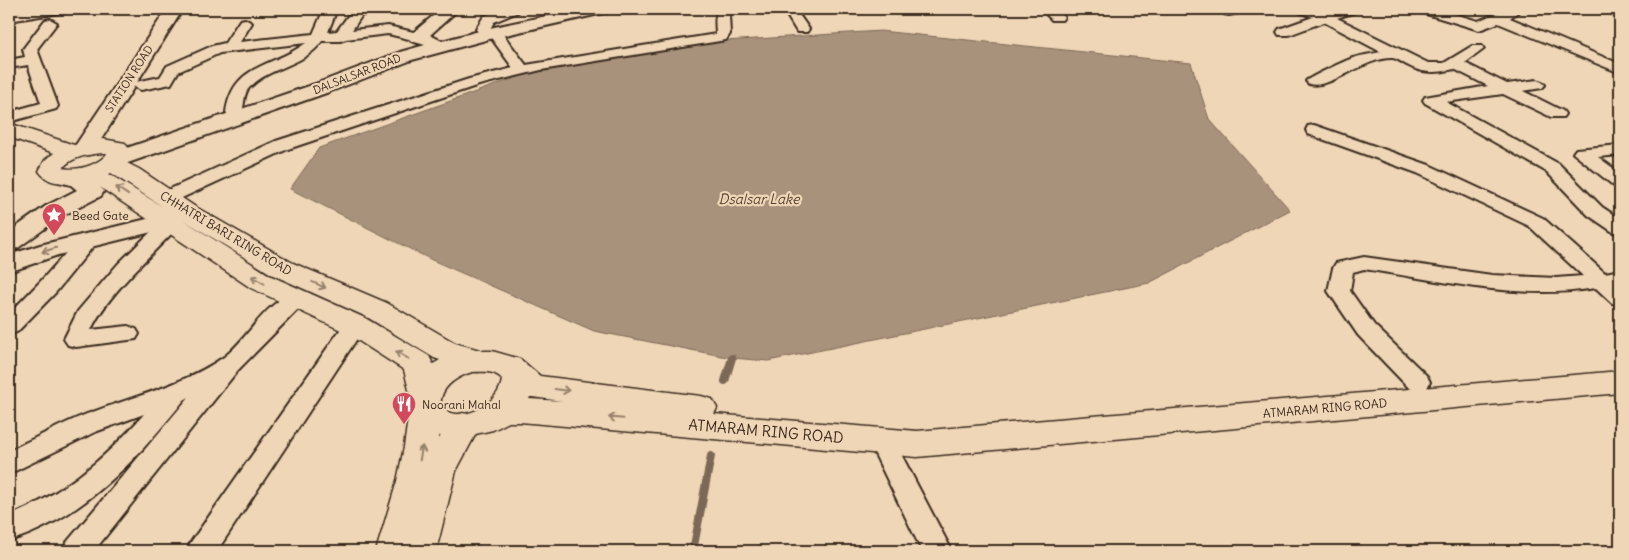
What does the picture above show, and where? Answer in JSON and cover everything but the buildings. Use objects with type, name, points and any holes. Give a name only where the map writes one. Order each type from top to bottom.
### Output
[{"type":"main road","name":"CHHATRI BARI RING ROAD","points":[[9,130],[90,159]]},
{"type":"main road","name":"CHHATRI BARI RING ROAD","points":[[9,144],[50,159],[90,159]]},
{"type":"main road","name":"CHHATRI BARI RING ROAD","points":[[90,159],[95,176],[161,216],[261,282],[355,325],[418,364],[425,402]]},
{"type":"main road","name":"CHHATRI BARI RING ROAD","points":[[161,216],[377,310],[445,351],[479,360]]},
{"type":"main road","points":[[395,551],[417,474],[424,436],[425,402],[431,384],[452,368],[479,360],[491,360],[511,368],[517,375],[519,383],[517,393],[502,411],[477,423],[464,426],[439,423],[430,418],[425,402]]},
{"type":"main road","name":"ATMARAM RING ROAD","points":[[517,375],[532,386],[904,435],[1031,434]]},
{"type":"main road","name":"ATMARAM RING ROAD","points":[[502,411],[520,410],[917,444],[1616,386]]},
{"type":"main road","points":[[418,551],[439,471],[464,426]]},
{"type":"street","points":[[9,17],[58,9]]},
{"type":"street","name":"STATION ROAD","points":[[90,159],[174,9]]},
{"type":"street","name":"STATION ROAD","points":[[90,159],[141,85],[188,9]]},
{"type":"street","points":[[340,37],[355,15],[361,11],[374,9]]},
{"type":"street","points":[[141,85],[166,81],[172,69],[230,47],[340,37],[388,30],[429,42],[450,9]]},
{"type":"street","points":[[513,9],[489,19],[489,30],[522,70]]},
{"type":"street","name":"DALSALSAR ROAD","points":[[489,30],[575,9]]},
{"type":"street","name":"DALSALSAR ROAD","points":[[90,159],[132,147],[234,112],[429,42],[602,9]]},
{"type":"street","points":[[9,264],[161,216],[282,146],[474,82],[522,70],[717,38],[723,34],[722,14],[728,9]]},
{"type":"street","points":[[789,9],[802,29]]},
{"type":"street","points":[[1304,9],[1432,69],[1441,69],[1455,64],[1477,50]]},
{"type":"street","points":[[1284,32],[1350,9]]},
{"type":"street","points":[[1425,9],[1479,26],[1499,18],[1514,9]]},
{"type":"street","points":[[1611,9],[1620,12]]},
{"type":"street","points":[[234,112],[237,94],[244,83],[310,47],[318,38],[329,13],[355,15]]},
{"type":"street","points":[[1499,18],[1620,69]]},
{"type":"street","points":[[9,117],[50,106],[30,49],[50,23]]},
{"type":"street","points":[[230,47],[244,23]]},
{"type":"street","name":"DALSALSAR ROAD","points":[[90,159],[322,88],[406,56],[429,42]]},
{"type":"street","points":[[1314,81],[1335,73],[1357,61],[1395,53]]},
{"type":"street","points":[[9,64],[34,60]]},
{"type":"street","points":[[1455,64],[1558,114]]},
{"type":"street","points":[[1537,85],[1503,88],[1432,100],[1553,168],[1595,210],[1620,228]]},
{"type":"street","points":[[1314,130],[1423,169],[1536,222],[1611,279],[1620,298]]},
{"type":"street","points":[[1620,150],[1582,153],[1620,182]]},
{"type":"street","points":[[9,243],[54,211],[93,191],[79,180],[90,159]]},
{"type":"street","points":[[128,334],[76,339],[86,316],[125,269],[161,216]]},
{"type":"street","points":[[9,327],[48,287],[88,240]]},
{"type":"street","points":[[1418,382],[1366,330],[1339,291],[1343,268],[1364,263],[1518,284],[1611,279]]},
{"type":"street","points":[[77,551],[233,362],[273,320],[297,299]]},
{"type":"street","points":[[201,551],[355,325]]},
{"type":"street","points":[[9,463],[86,425],[177,393],[233,362]]},
{"type":"street","points":[[9,529],[41,514],[92,481],[128,450],[177,393]]},
{"type":"street","points":[[882,442],[937,551]]},
{"type":"water","name":"Dsalsar Lake","points":[[880,31],[1191,63],[1209,119],[1290,210],[1149,283],[768,361],[732,358],[594,331],[432,260],[290,189],[319,148],[526,74],[709,42]]},
{"type":"waterway","points":[[725,381],[732,358]]},
{"type":"waterway","points":[[693,551],[711,456]]},
{"type":"place","name":"Beed Gate","points":[[54,236]]},
{"type":"place","name":"Noorani Mahal","points":[[404,425]]}]
